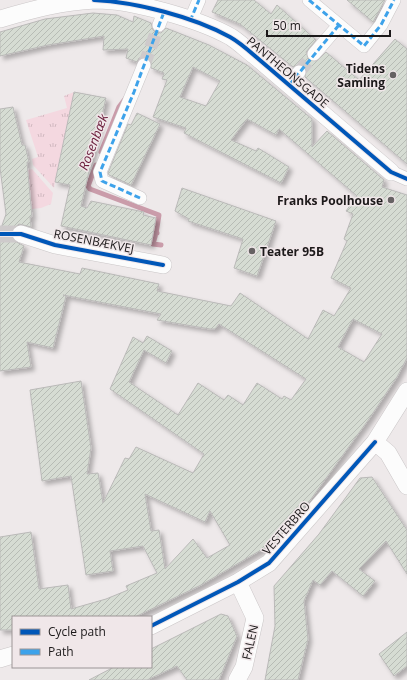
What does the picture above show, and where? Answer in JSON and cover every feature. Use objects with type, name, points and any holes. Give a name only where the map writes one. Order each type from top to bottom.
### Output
[{"type":"street","name":"PANTHEONSGADE","points":[[0,19],[46,6],[94,0],[145,3],[161,19],[190,21],[209,26],[232,38],[294,78],[391,172],[407,179]]},
{"type":"street","points":[[190,21],[199,0]]},
{"type":"street","points":[[309,0],[364,46],[381,25],[394,0]]},
{"type":"street","points":[[314,54],[339,25]]},
{"type":"street","points":[[140,198],[100,180],[100,172],[144,65]]},
{"type":"street","name":"ROSENBÆKVEJ","points":[[21,234],[55,245],[163,265]]},
{"type":"street","name":"VESTERBRO","points":[[152,625],[238,582],[269,563],[375,442],[407,391]]},
{"type":"street","points":[[375,442],[388,454],[407,486]]},
{"type":"street","name":"FALEN","points":[[237,680],[244,667],[255,618],[238,582]]},
{"type":"street","points":[[0,659],[12,655]]},
{"type":"green space","points":[[74,92],[54,188],[33,165],[32,159],[38,157],[26,120],[67,108],[64,96]]},
{"type":"green space","points":[[32,169],[53,193],[51,204],[41,208],[32,209],[28,170]]},
{"type":"building","points":[[218,0],[254,0],[271,14],[277,5],[316,40],[306,52],[309,60],[317,61],[326,52],[359,80],[395,39],[407,49],[407,164],[305,77],[306,69],[304,65],[300,64],[293,67],[240,24],[212,12]]},
{"type":"building","points":[[347,0],[385,0],[373,22]]},
{"type":"building","points":[[93,13],[117,15],[133,22],[134,16],[151,23],[153,30],[156,32],[161,33],[166,28],[209,45],[247,65],[312,119],[312,147],[327,131],[384,180],[382,187],[407,195],[407,358],[397,377],[369,419],[311,499],[273,543],[201,585],[137,616],[12,616],[12,630],[0,630],[0,537],[31,532],[39,589],[68,585],[71,609],[106,599],[128,590],[126,586],[157,573],[143,546],[110,551],[113,571],[86,575],[71,476],[42,481],[30,390],[81,381],[91,448],[87,474],[98,473],[103,503],[125,458],[129,459],[136,447],[193,473],[204,454],[110,389],[133,337],[143,343],[147,336],[172,351],[166,363],[144,350],[129,382],[178,415],[198,383],[224,400],[228,395],[243,405],[257,383],[282,399],[284,396],[291,400],[306,379],[219,324],[215,329],[210,329],[157,320],[161,314],[63,295],[66,296],[53,348],[27,342],[31,367],[0,371],[0,231],[6,214],[0,168],[0,109],[13,107],[22,145],[25,145],[29,162],[27,162],[32,217],[30,217],[31,227],[19,224],[11,231],[13,240],[24,246],[19,262],[80,274],[82,268],[159,284],[157,291],[231,306],[240,293],[308,339],[323,310],[334,316],[351,288],[331,278],[347,241],[344,239],[353,214],[346,211],[357,196],[279,129],[276,135],[247,119],[231,140],[256,151],[258,148],[289,167],[281,183],[184,133],[186,128],[153,117],[167,80],[162,79],[164,73],[151,68],[151,60],[147,58],[139,58],[137,62],[126,58],[128,49],[103,50],[104,36],[48,45],[0,56],[0,32],[45,19]],"holes":[[[193,67],[220,81],[206,106],[180,97]],[[353,319],[382,334],[364,362],[338,347]],[[145,494],[205,522],[210,511],[230,545],[207,558],[193,539],[165,569],[159,530],[151,531]]]},
{"type":"building","points":[[74,92],[106,98],[81,206],[87,208],[91,201],[144,212],[143,215],[156,218],[151,245],[61,226],[70,185],[55,182]]},
{"type":"building","points":[[137,113],[160,124],[131,185],[109,175],[108,173],[128,124],[131,125]]},
{"type":"building","points":[[182,188],[276,221],[257,276],[234,268],[243,239],[188,221],[189,219],[175,211]]},
{"type":"building","points":[[372,477],[407,530],[407,574],[386,541],[359,569],[375,581],[363,596],[332,571],[320,585],[313,580],[304,601],[308,639],[298,680],[265,680],[275,626],[274,586],[319,534],[360,478]]},
{"type":"building","points":[[221,614],[228,616],[237,636],[219,680],[187,680],[177,666],[147,680],[89,680],[112,668],[152,668],[152,648]]},
{"type":"building","points":[[407,632],[407,666],[394,676],[379,654]]},
{"type":"waterway","name":"Rosenbæk","points":[[101,152],[119,107],[125,99]]},
{"type":"waterway","name":"Rosenbæk","points":[[96,165],[88,186],[90,189],[159,215],[157,233]]},
{"type":"waterway","points":[[156,233],[153,244],[161,245]]},
{"type":"tunnel","points":[[144,65],[159,25]]},
{"type":"tunnel","points":[[299,72],[314,54]]},
{"type":"tunnel","points":[[0,234],[21,234]]},
{"type":"marked path","points":[[190,21],[199,0]]},
{"type":"marked path","points":[[309,0],[364,46],[381,25],[394,0]]},
{"type":"marked path","points":[[140,198],[102,181],[100,172],[134,92],[164,12]]},
{"type":"marked path","points":[[289,85],[339,25]]},
{"type":"cycle path","points":[[94,0],[146,7],[182,17],[216,30],[237,41],[391,172],[407,179]]},
{"type":"cycle path","points":[[0,234],[21,234],[55,245],[163,265]]},
{"type":"cycle path","points":[[152,625],[238,582],[269,563],[375,442]]},
{"type":"place","name":"Tidens Samling","points":[[393,75]]},
{"type":"place","name":"Franks Poolhouse","points":[[391,200]]},
{"type":"place","name":"Teater 95B","points":[[252,251]]}]
